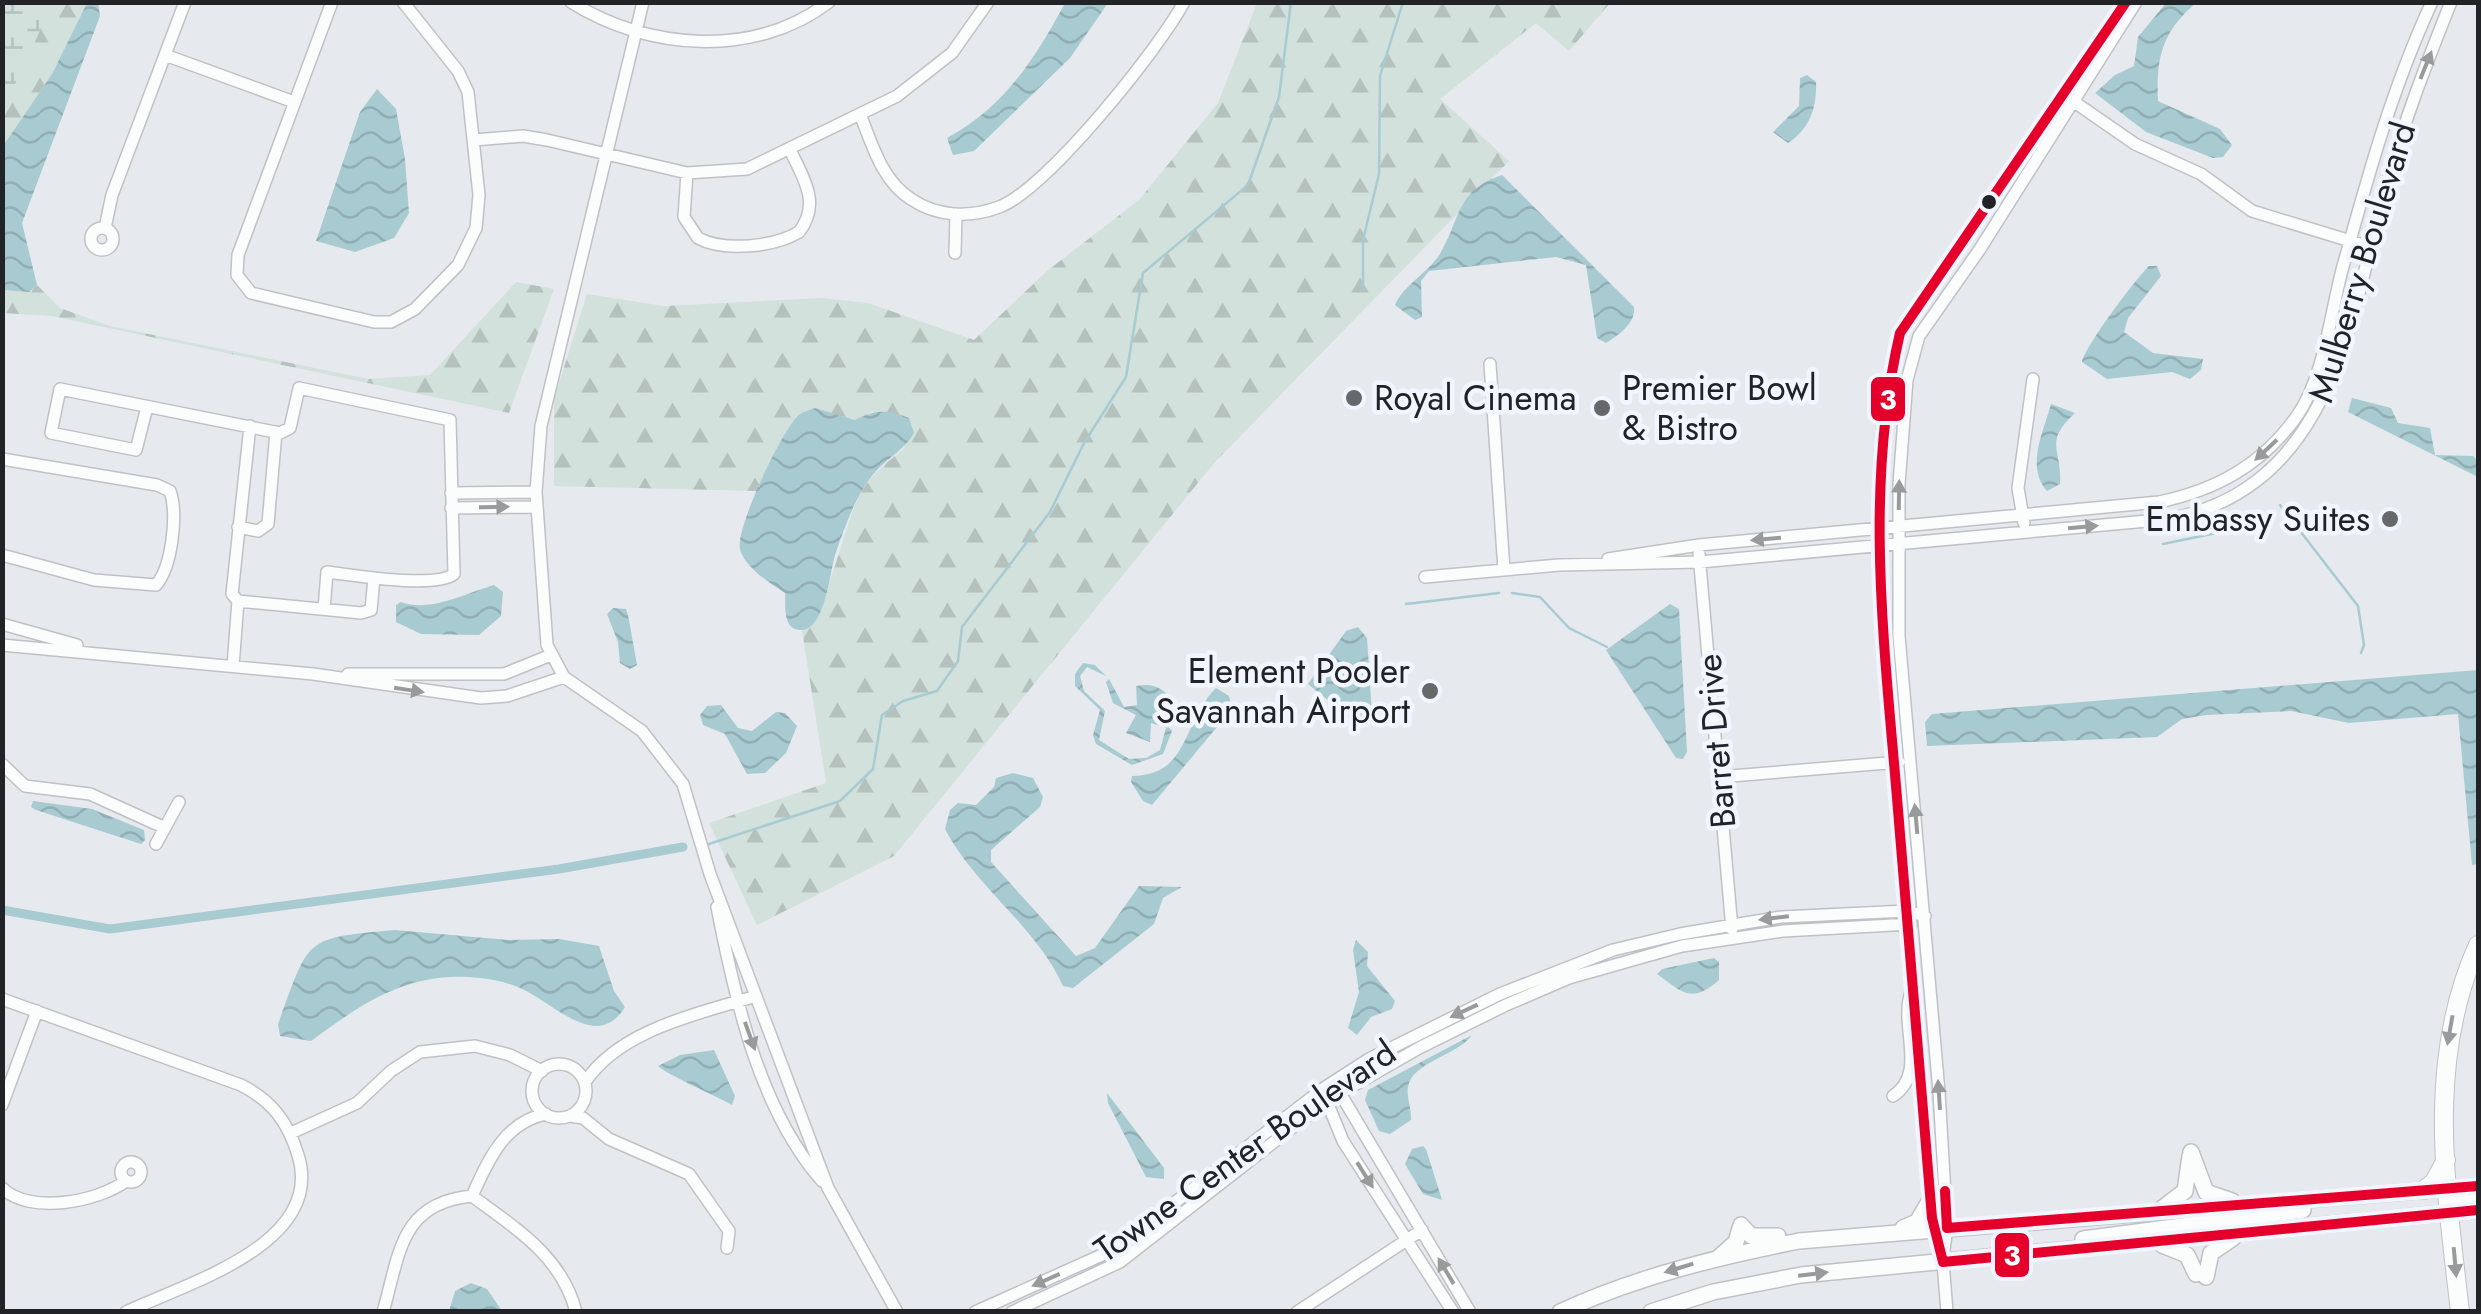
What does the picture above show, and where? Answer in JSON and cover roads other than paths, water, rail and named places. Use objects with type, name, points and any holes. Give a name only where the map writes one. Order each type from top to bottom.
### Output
[{"type":"highway","points":[[2460,1312],[2442,1120],[2449,1031],[2478,945]]},
{"type":"highway","points":[[2424,1190],[2434,1182],[2446,1160]]},
{"type":"highway","points":[[2451,1212],[2478,1187]]},
{"type":"main road","points":[[2155,1212],[2172,1205],[2184,1192],[2190,1152],[2206,1192],[2221,1200],[2264,1204]]},
{"type":"main road","points":[[1560,1312],[1600,1293],[1718,1258],[1799,1241],[2478,1187]]},
{"type":"main road","points":[[2041,1252],[2080,1239],[2314,1208],[2375,1194]]},
{"type":"main road","points":[[1895,1231],[1917,1222],[1930,1200]]},
{"type":"main road","points":[[1650,1312],[1714,1292],[1801,1275],[2478,1210]]},
{"type":"main road","points":[[1718,1258],[1736,1242],[1741,1226],[1760,1238],[1836,1230],[1867,1234]]},
{"type":"main road","points":[[2143,1243],[2173,1247],[2188,1255],[2201,1275],[2211,1253],[2246,1233]]},
{"type":"street","points":[[105,228],[112,195],[185,2]]},
{"type":"street","points":[[332,2],[236,266],[242,284],[270,301],[374,322],[394,321],[415,308],[458,265],[470,244],[479,195],[468,92],[458,71],[403,2]]},
{"type":"street","points":[[571,2],[601,22],[634,33],[695,41],[750,37],[791,25],[828,2]]},
{"type":"street","points":[[642,2],[550,376],[536,492],[542,619],[551,655],[564,677],[642,731],[683,784],[710,874],[828,1188]]},
{"type":"street","points":[[474,140],[523,136],[686,173],[746,169],[860,114],[930,72],[952,52],[988,2]]},
{"type":"street","points":[[860,114],[889,178],[909,199],[956,214],[1003,206],[1032,183],[1146,62],[1184,2]]},
{"type":"street","points":[[1940,1228],[1930,1200],[1883,643],[1881,530],[1888,375],[1900,334],[2126,2]]},
{"type":"street","points":[[1947,1312],[1925,916],[1900,636],[1898,528],[1904,412],[1919,336],[2136,2]]},
{"type":"street","name":"Mulberry Boulevard","points":[[1560,566],[1699,545],[2176,499],[2244,470],[2281,436],[2305,402],[2404,66],[2432,2]]},
{"type":"street","name":"Mulberry Boulevard","points":[[1560,566],[1700,562],[1881,547],[2184,516],[2224,502],[2266,473],[2300,439],[2319,410],[2337,363],[2407,115],[2451,2]]},
{"type":"street","points":[[165,54],[294,102]]},
{"type":"street","points":[[2073,101],[2135,144],[2201,174],[2252,210],[2370,247]]},
{"type":"street","points":[[686,173],[684,217],[698,238],[722,246],[776,242],[799,232],[811,209],[806,182],[790,150]]},
{"type":"street","points":[[955,253],[956,214]]},
{"type":"street","points":[[1490,364],[1504,570]]},
{"type":"street","points":[[2024,532],[2018,488],[2033,379]]},
{"type":"street","points":[[147,406],[136,450],[51,432],[60,388],[276,432],[290,428],[299,388],[450,420],[454,574],[447,579],[374,578],[327,572],[324,609]]},
{"type":"street","points":[[250,426],[232,594],[238,601],[371,610],[374,578]]},
{"type":"street","points":[[238,527],[258,531],[268,524],[276,432]]},
{"type":"street","points":[[2,459],[157,485],[170,491],[174,504],[165,575],[156,585],[94,580],[2,554]]},
{"type":"street","points":[[450,493],[536,492]]},
{"type":"street","points":[[451,508],[537,506]]},
{"type":"street","name":"Barret Drive","points":[[1699,545],[1732,931]]},
{"type":"street","points":[[1425,577],[1560,566]]},
{"type":"street","points":[[233,666],[238,601]]},
{"type":"street","points":[[2,624],[100,651]]},
{"type":"street","points":[[2,645],[100,651],[314,674],[481,698],[507,696],[564,677]]},
{"type":"street","points":[[314,674],[504,674],[551,655]]},
{"type":"street","points":[[1719,777],[1911,761]]},
{"type":"street","points":[[2,764],[25,786],[90,794],[164,827]]},
{"type":"street","points":[[156,844],[178,802]]},
{"type":"street","points":[[710,874],[738,1002],[792,1137],[828,1188],[897,1312]]},
{"type":"street","name":"Towne Center Boulevard","points":[[975,1312],[1113,1250],[1324,1088],[1426,1029],[1564,968],[1613,950],[1826,914],[1906,911],[1925,916]]},
{"type":"street","points":[[1862,913],[1863,928]]},
{"type":"street","points":[[1826,914],[1827,928]]},
{"type":"street","name":"Towne Center Boulevard","points":[[1012,1312],[1120,1262],[1340,1093],[1419,1048],[1569,978],[1732,931],[1908,926],[1925,916]]},
{"type":"street","points":[[1913,988],[1906,1007],[1911,1075],[1906,1087],[1893,1096],[1910,1096],[1923,1113]]},
{"type":"street","points":[[581,1077],[660,1026],[756,996]]},
{"type":"street","points":[[2,998],[241,1086],[273,1105],[292,1132],[304,1183],[284,1228],[237,1260],[126,1312]]},
{"type":"street","points":[[2,1105],[37,1011]]},
{"type":"street","points":[[292,1132],[358,1102],[420,1052],[475,1046],[510,1054],[537,1073]]},
{"type":"street","points":[[537,1073],[559,1064],[581,1077]]},
{"type":"street","points":[[472,1196],[493,1151],[530,1117],[537,1073]]},
{"type":"street","points":[[578,1113],[581,1077]]},
{"type":"street","points":[[1453,1312],[1343,1141],[1324,1088],[1340,1093],[1470,1312]]},
{"type":"street","points":[[535,1102],[546,1114]]},
{"type":"street","points":[[530,1117],[578,1113],[609,1139],[689,1174],[729,1231],[727,1248]]},
{"type":"street","points":[[2,1188],[11,1196],[69,1204],[112,1192],[126,1181]]},
{"type":"street","points":[[383,1312],[414,1221],[437,1204],[472,1196],[536,1244],[560,1273],[576,1312]]},
{"type":"street","points":[[1297,1312],[1422,1230]]},
{"type":"water","points":[[87,3],[98,3],[100,16],[22,223],[37,285],[29,292],[3,290],[3,146],[52,74]]},
{"type":"water","points":[[1065,3],[1108,3],[1070,58],[974,151],[953,155],[947,138],[985,112],[1016,80]]},
{"type":"water","points":[[2166,3],[2196,3],[2175,24],[2164,46],[2158,71],[2158,101],[2220,129],[2232,145],[2223,157],[2213,158],[2146,132],[2095,93],[2115,75],[2134,66],[2138,37]]},
{"type":"water","points":[[1807,75],[1816,82],[1813,109],[1802,131],[1788,143],[1773,132],[1799,106],[1800,78]]},
{"type":"water","points":[[377,89],[396,109],[409,213],[394,238],[355,252],[316,241],[360,112]]},
{"type":"water","points":[[1502,175],[1634,307],[1629,323],[1611,340],[1606,343],[1597,338],[1586,265],[1556,257],[1429,271],[1421,281],[1422,317],[1415,320],[1395,305],[1436,259],[1467,198],[1487,181]]},
{"type":"water","points":[[2149,266],[2157,266],[2161,276],[2128,318],[2124,332],[2153,353],[2203,359],[2201,370],[2190,379],[2172,372],[2107,379],[2082,362],[2101,328]]},
{"type":"water","points":[[2352,398],[2391,408],[2398,423],[2430,428],[2435,455],[2473,456],[2478,461],[2478,477],[2348,412]]},
{"type":"water","points":[[2051,404],[2075,413],[2057,439],[2060,484],[2047,491],[2037,471],[2037,460]]},
{"type":"water","points":[[815,408],[855,420],[876,412],[895,413],[909,418],[914,433],[863,490],[835,555],[821,610],[810,627],[802,630],[788,622],[785,593],[747,562],[740,549],[740,538],[752,501],[783,438],[800,414]]},
{"type":"water","points":[[494,585],[503,592],[501,616],[479,635],[421,634],[396,622],[396,605],[401,602],[436,604]]},
{"type":"water","points":[[1670,604],[1679,609],[1687,752],[1683,759],[1676,758],[1606,650]]},
{"type":"water","points":[[613,608],[626,609],[628,615],[637,665],[630,669],[620,663],[618,642],[607,614]]},
{"type":"water","points":[[1358,627],[1367,638],[1372,714],[1356,723],[1308,684],[1346,631]]},
{"type":"water","points":[[1083,663],[1095,665],[1106,676],[1087,667],[1080,676],[1084,691],[1105,711],[1099,740],[1129,759],[1146,758],[1160,750],[1166,728],[1151,723],[1150,742],[1126,733],[1136,715],[1113,703],[1106,682],[1109,679],[1124,707],[1137,705],[1136,686],[1153,686],[1171,699],[1175,704],[1159,709],[1158,715],[1172,731],[1163,754],[1132,765],[1096,744],[1093,735],[1100,710],[1075,686],[1075,674]]},
{"type":"water","points":[[2478,670],[2478,864],[2472,865],[2458,714],[2349,723],[2291,711],[2206,715],[2182,719],[2157,737],[1927,746],[1925,722],[1932,714]]},
{"type":"water","points":[[1216,688],[1229,696],[1232,709],[1152,805],[1143,801],[1131,782],[1132,776],[1165,767],[1175,757]]},
{"type":"water","points":[[721,705],[738,728],[752,731],[776,712],[785,713],[797,726],[786,753],[765,773],[747,774],[725,734],[703,725],[700,715],[707,706]]},
{"type":"water","points":[[1013,773],[1033,778],[1043,797],[1040,807],[991,850],[991,862],[1076,956],[1095,948],[1139,886],[1182,887],[1163,898],[1154,924],[1073,988],[1063,986],[1038,944],[973,870],[945,829],[950,810],[958,803],[976,805],[994,787],[996,778]]},
{"type":"water","points":[[33,801],[92,809],[144,830],[145,840],[141,844],[36,810],[31,807]]},
{"type":"water","points":[[395,930],[508,940],[559,939],[599,946],[614,991],[625,1007],[614,1020],[588,1025],[512,985],[450,977],[393,990],[311,1041],[280,1036],[278,1024],[288,996],[314,948],[342,936]]},
{"type":"water","points":[[1356,940],[1368,952],[1367,966],[1395,1001],[1392,1009],[1371,1017],[1357,1035],[1348,1028],[1359,992],[1353,950]]},
{"type":"water","points":[[1714,958],[1719,962],[1719,980],[1693,994],[1679,990],[1657,974],[1662,969]]},
{"type":"water","points":[[1472,1035],[1411,1078],[1411,1120],[1390,1134],[1379,1131],[1365,1100],[1368,1090]]},
{"type":"water","points":[[714,1050],[735,1096],[732,1105],[658,1066],[680,1055]]},
{"type":"water","points":[[1107,1093],[1164,1168],[1164,1179],[1146,1177],[1108,1103]]},
{"type":"water","points":[[1423,1146],[1442,1200],[1423,1194],[1405,1164],[1412,1149]]},
{"type":"water","points":[[471,1283],[487,1289],[502,1311],[449,1311],[455,1291]]},
{"type":"waterway","points":[[709,844],[840,801],[873,769],[882,715],[903,701],[937,691],[958,661],[962,627],[1050,512],[1084,443],[1126,377],[1143,273],[1248,185],[1279,97],[1291,2]]},
{"type":"waterway","points":[[1363,289],[1363,240],[1379,174],[1380,76],[1403,2]]},
{"type":"waterway","points":[[2280,505],[2358,606],[2364,645],[2361,653]]},
{"type":"waterway","points":[[2163,544],[2221,532]]},
{"type":"waterway","points":[[1406,604],[1499,593]]},
{"type":"waterway","points":[[1512,593],[1540,597],[1569,628],[1607,647]]},
{"type":"waterway","points":[[2,910],[110,929],[559,869],[683,847]]},
{"type":"place","name":"Royal Cinema","points":[[1354,398]]},
{"type":"place","name":"Premier Bowl & Bistro","points":[[1602,408]]},
{"type":"place","name":"Embassy Suites","points":[[2390,519]]},
{"type":"place","name":"Element Pooler Savannah Airport","points":[[1430,691]]}]
